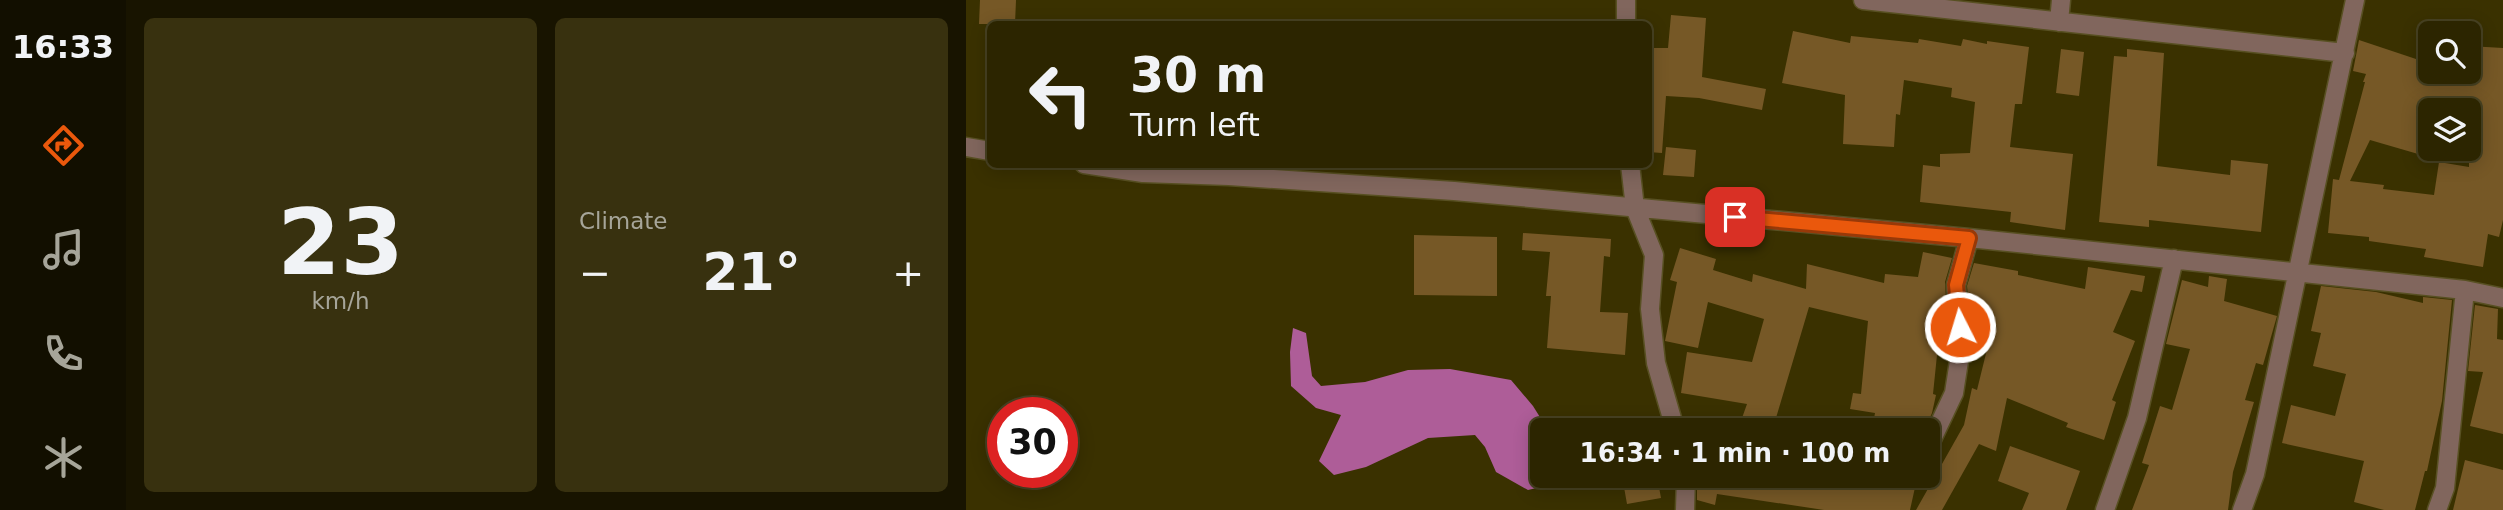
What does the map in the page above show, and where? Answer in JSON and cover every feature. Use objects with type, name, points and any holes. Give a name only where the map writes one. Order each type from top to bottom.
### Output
[{"type":"street","points":[[1626,0],[1626,21]]},
{"type":"street","points":[[1863,0],[2345,53]]},
{"type":"street","points":[[2059,22],[2061,0]]},
{"type":"street","points":[[2242,510],[2255,474],[2355,0]]},
{"type":"street","points":[[966,147],[987,150]]},
{"type":"street","points":[[1110,168],[1143,173],[1454,191],[1969,238],[2465,290],[2503,298]]},
{"type":"street","points":[[1630,168],[1635,208],[1654,255],[1650,309],[1656,363],[1672,418]]},
{"type":"street","points":[[1940,423],[1954,393],[1961,348],[1956,285],[1969,238]]},
{"type":"street","points":[[2105,510],[2137,418],[2174,259]]},
{"type":"street","points":[[2437,510],[2445,488],[2465,290]]},
{"type":"street","points":[[1685,510],[1686,488]]},
{"type":"shaded area","points":[[1293,328],[1306,333],[1312,376],[1321,386],[1365,382],[1408,370],[1450,369],[1511,380],[1540,418],[1530,418],[1530,488],[1536,488],[1528,490],[1496,472],[1485,447],[1475,435],[1428,438],[1366,467],[1334,475],[1319,461],[1341,415],[1316,408],[1291,386],[1290,352]]},
{"type":"building","points":[[980,0],[1016,0],[1015,21],[987,21],[987,24],[979,24]]},
{"type":"building","points":[[1671,15],[1706,18],[1702,77],[1766,89],[1762,110],[1699,98],[1666,96],[1662,153],[1652,152],[1652,48],[1668,48]]},
{"type":"building","points":[[1793,31],[1850,43],[1851,36],[1918,43],[1919,39],[1961,46],[1963,39],[2029,47],[2022,104],[2015,104],[2010,147],[2073,154],[2065,230],[2010,222],[2011,212],[1920,202],[1923,165],[1940,167],[1940,154],[1970,153],[1975,102],[1951,97],[1952,88],[1904,80],[1900,115],[1896,114],[1894,147],[1843,144],[1845,95],[1782,83]]},
{"type":"building","points":[[2359,40],[2418,60],[2418,84],[2481,84],[2481,47],[2503,48],[2503,220],[2499,237],[2488,234],[2483,267],[2424,257],[2426,249],[2369,241],[2369,237],[2328,233],[2333,179],[2339,180],[2366,74],[2353,71]]},
{"type":"building","points":[[2061,49],[2084,52],[2079,96],[2056,93]]},
{"type":"building","points":[[2127,49],[2164,53],[2157,166],[2230,175],[2231,160],[2268,164],[2261,232],[2149,220],[2149,227],[2099,222],[2114,56],[2127,57]]},
{"type":"building","points":[[1666,147],[1696,150],[1694,177],[1663,175]]},
{"type":"building","points":[[1523,233],[1611,239],[1610,257],[1604,256],[1600,312],[1628,313],[1625,355],[1547,348],[1551,296],[1546,296],[1550,252],[1522,250]]},
{"type":"building","points":[[1414,235],[1497,237],[1497,296],[1414,295]]},
{"type":"building","points":[[1680,248],[1716,259],[1713,270],[1752,282],[1753,274],[1806,289],[1807,264],[1884,283],[1885,274],[1918,277],[1923,252],[1952,258],[1945,282],[1947,317],[1941,316],[1933,394],[1936,395],[1930,418],[1874,418],[1875,413],[1850,409],[1853,393],[1861,394],[1868,321],[1809,307],[1776,418],[1742,418],[1747,404],[1681,393],[1687,352],[1752,362],[1764,319],[1708,302],[1698,348],[1665,341],[1677,282],[1670,280]]},
{"type":"building","points":[[1974,263],[2018,271],[2018,275],[2085,289],[2088,267],[2145,276],[2142,292],[2131,290],[2113,332],[2135,341],[2112,400],[2116,402],[2104,440],[2066,427],[2068,423],[2007,398],[1996,451],[1979,444],[1942,510],[1916,510],[1928,488],[1940,488],[1940,468],[1964,425],[1972,388],[1977,390],[1993,325],[1970,319],[1967,286]]},
{"type":"building","points":[[2209,276],[2227,279],[2224,301],[2277,316],[2263,365],[2256,363],[2245,400],[2254,402],[2233,472],[2228,510],[2132,510],[2149,465],[2142,463],[2160,406],[2172,410],[2190,349],[2166,344],[2182,280],[2208,287]]},
{"type":"building","points":[[2321,286],[2376,292],[2423,303],[2423,297],[2452,300],[2442,401],[2427,471],[2415,510],[2384,510],[2354,502],[2364,461],[2282,443],[2291,405],[2335,416],[2346,374],[2313,366],[2321,333],[2311,331]]},
{"type":"building","points":[[2475,305],[2498,309],[2497,339],[2503,340],[2503,434],[2470,426],[2483,372],[2468,371]]},
{"type":"building","points":[[2010,446],[2080,471],[2066,510],[2022,510],[2029,493],[1998,481]]},
{"type":"building","points":[[2465,460],[2503,470],[2503,510],[2453,510]]},
{"type":"building","points":[[1624,488],[1659,488],[1661,498],[1627,504]]},
{"type":"building","points":[[1697,488],[1915,488],[1910,510],[1824,510],[1717,494],[1715,505],[1697,500]]},
{"type":"route","points":[[1735,217],[1969,238],[1956,285],[1960,327]]}]
